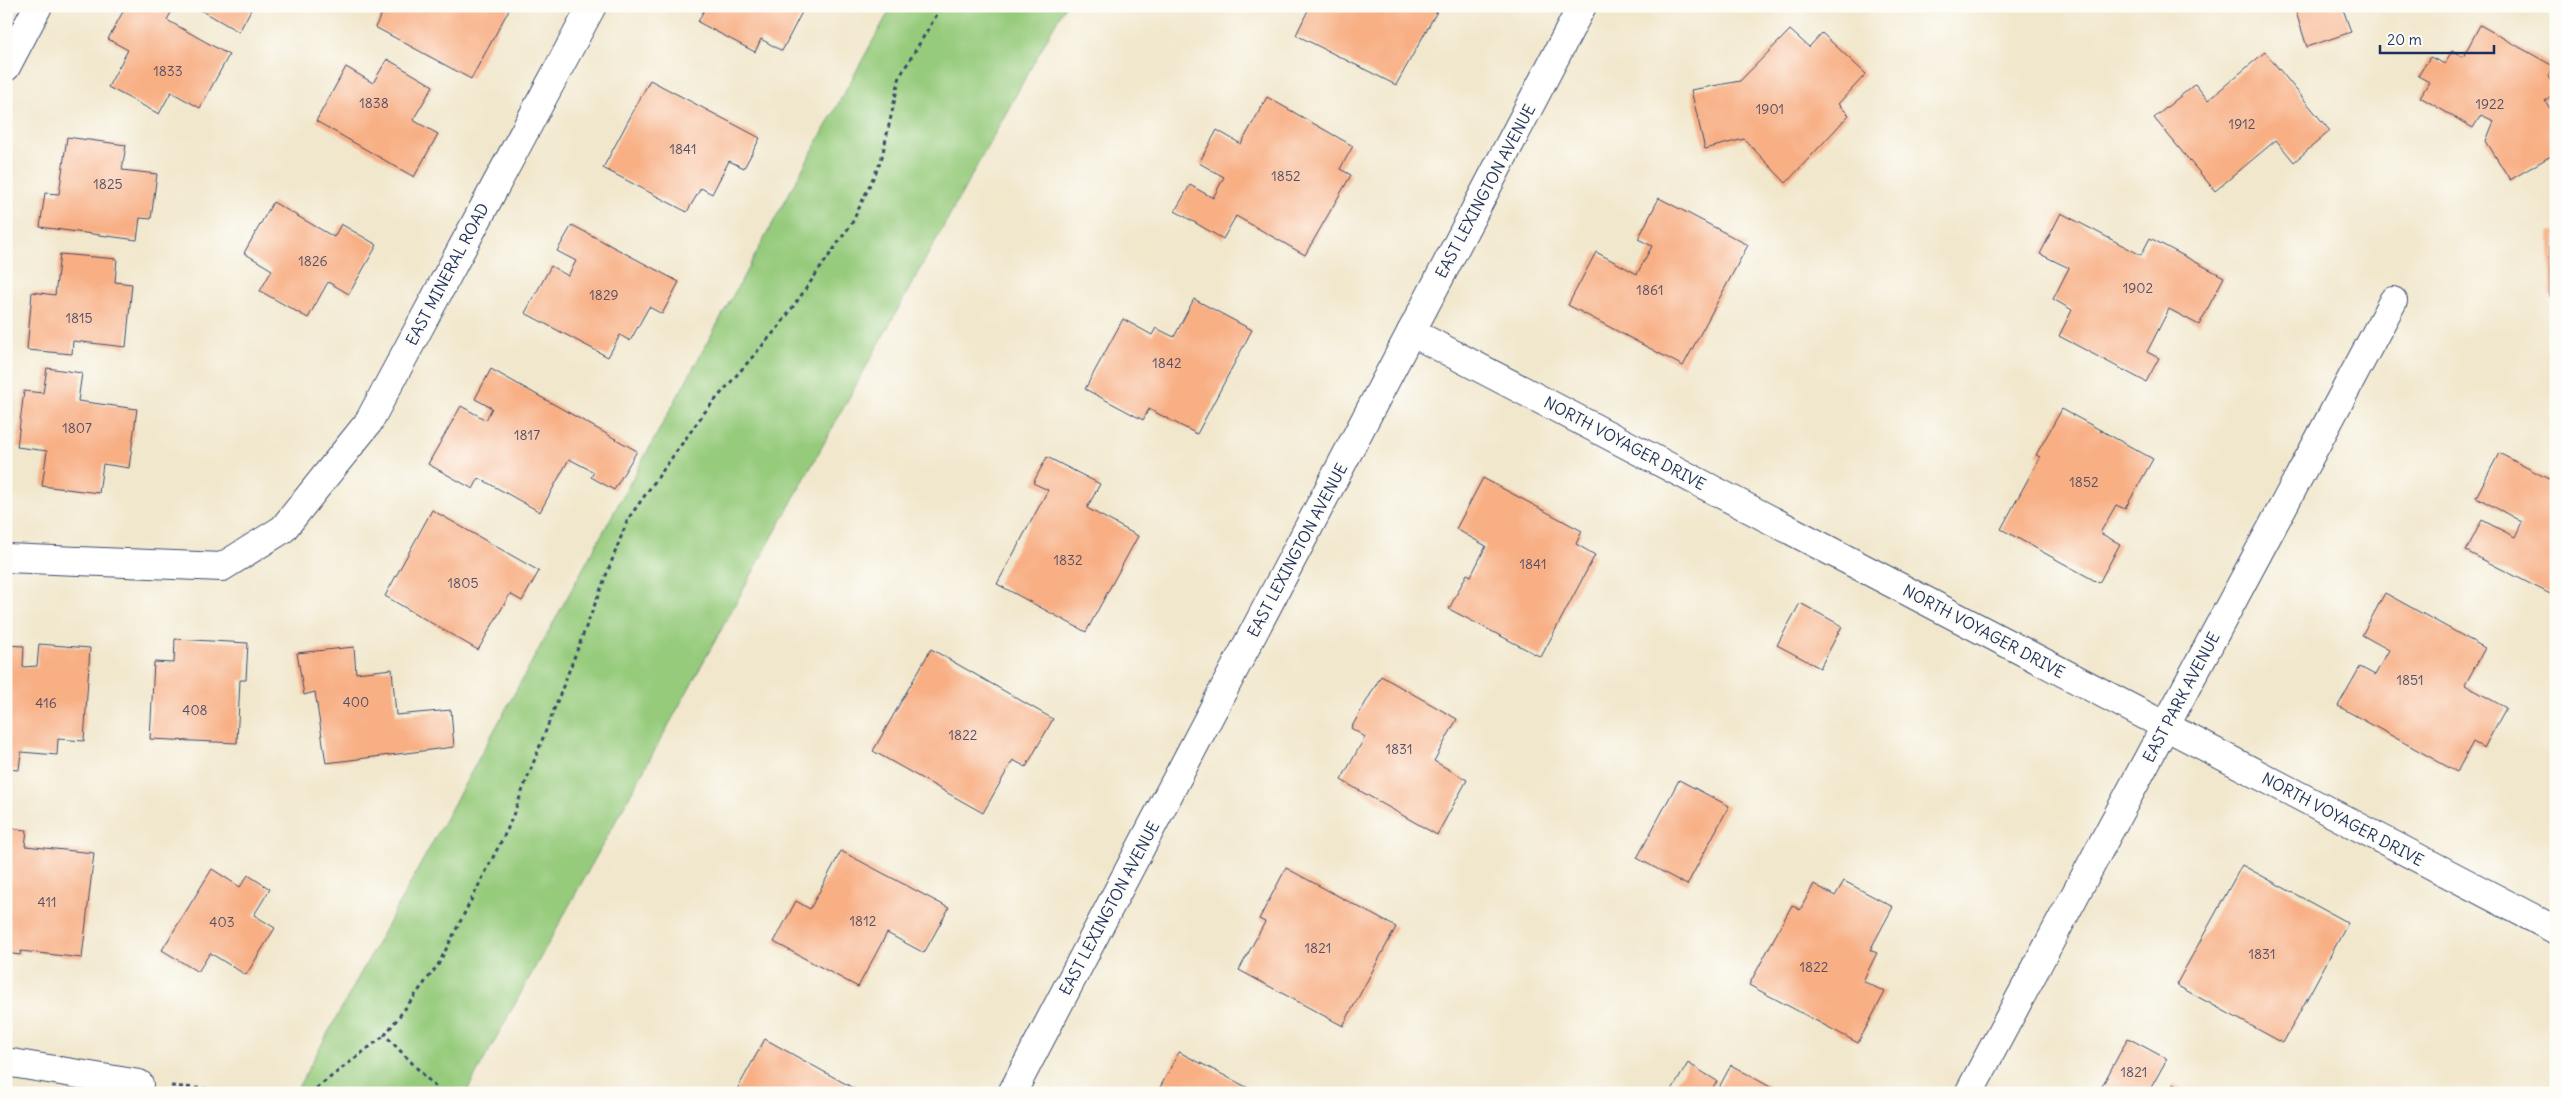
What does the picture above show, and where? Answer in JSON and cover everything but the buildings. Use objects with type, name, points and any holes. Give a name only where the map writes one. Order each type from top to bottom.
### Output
[{"type":"street","points":[[6,67],[38,6]]},
{"type":"street","name":"EAST MINERAL ROAD","points":[[6,558],[222,567],[283,529],[368,423],[592,6]]},
{"type":"street","name":"EAST LEXINGTON AVENUE","points":[[1012,1093],[1582,6]]},
{"type":"street","name":"EAST PARK AVENUE","points":[[1969,1093],[2393,301]]},
{"type":"street","name":"NORTH VOYAGER DRIVE","points":[[1411,332],[2556,930]]},
{"type":"street","points":[[6,1062],[140,1084]]},
{"type":"path","points":[[310,1093],[385,1034],[438,966],[508,828],[628,519],[704,413],[781,324],[852,223],[881,161],[900,76],[942,6]]},
{"type":"path","points":[[385,1034],[441,1093]]},
{"type":"path","points":[[140,1084],[258,1093]]},
{"type":"green space","points":[[892,6],[1065,6],[468,1089],[475,1093],[295,1093]]}]
